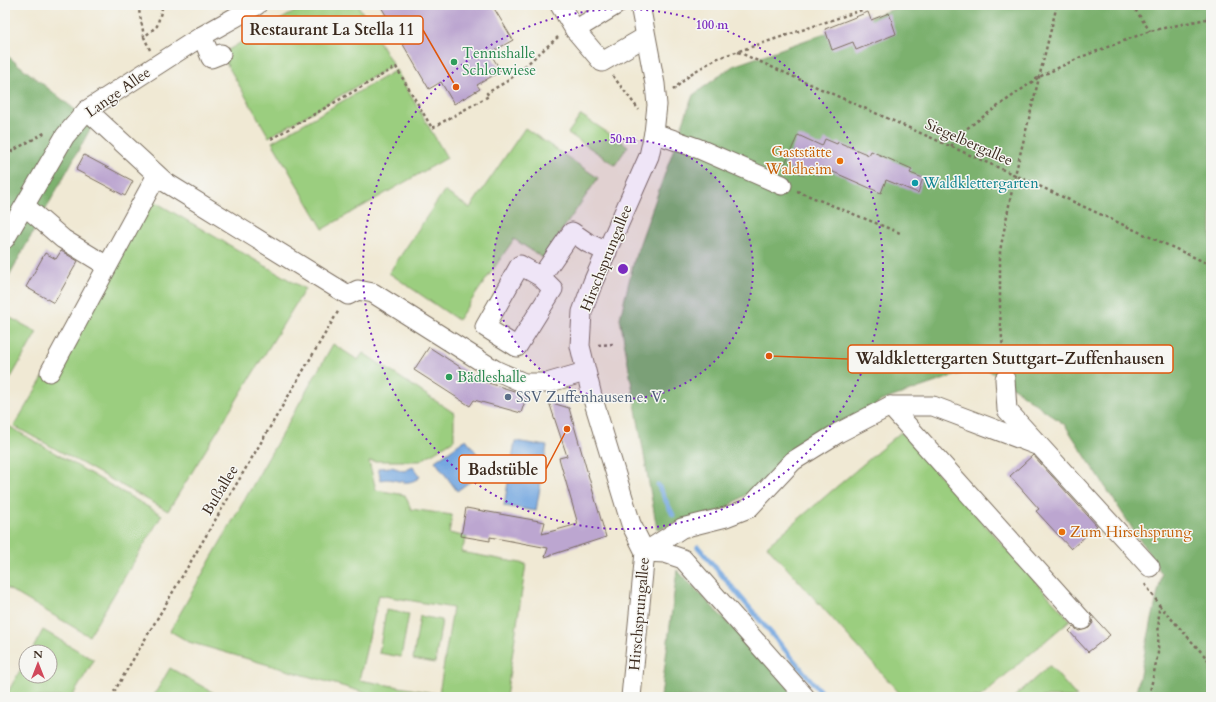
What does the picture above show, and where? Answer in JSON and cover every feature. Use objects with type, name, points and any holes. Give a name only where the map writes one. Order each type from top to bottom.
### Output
[{"type":"street","name":"Lange Allee","points":[[5,240],[65,136],[87,110],[202,36],[257,5]]},
{"type":"street","points":[[560,5],[573,28],[602,62],[645,37]]},
{"type":"street","points":[[573,28],[616,5]]},
{"type":"street","name":"Hirschsprungallee","points":[[631,697],[645,552],[631,524],[585,372],[580,346],[582,312],[593,282],[649,156],[654,134],[657,105],[655,84],[640,5]]},
{"type":"street","points":[[202,36],[211,58],[221,54]]},
{"type":"street","points":[[87,110],[165,182],[348,295],[358,290],[374,293],[495,370],[524,383],[548,383],[585,372]]},
{"type":"street","points":[[654,134],[696,148],[782,185]]},
{"type":"street","points":[[50,372],[157,175]]},
{"type":"street","points":[[25,206],[63,239],[107,266]]},
{"type":"street","points":[[541,277],[572,232],[588,243],[607,252]]},
{"type":"street","points":[[1006,379],[1007,410],[1150,567]]},
{"type":"street","points":[[645,552],[682,528],[726,517],[748,508],[793,461],[838,433],[890,406],[933,406],[1040,446]]},
{"type":"street","points":[[890,406],[1082,620]]},
{"type":"street","points":[[645,552],[665,554],[683,559],[805,697]]},
{"type":"path","points":[[138,5],[144,37],[157,65]]},
{"type":"path","points":[[144,37],[157,26],[163,5]]},
{"type":"path","points":[[692,72],[718,58],[877,5]]},
{"type":"path","points":[[1006,379],[1000,314],[1000,251],[1015,175],[1057,5]]},
{"type":"path","points":[[1132,5],[1150,31]]},
{"type":"path","points":[[951,146],[966,129],[1039,77],[1081,57],[1150,31],[1211,18]]},
{"type":"path","points":[[271,139],[396,67],[432,128],[489,96],[487,93],[509,80],[573,28]]},
{"type":"path","name":"Siegelbergallee","points":[[738,52],[951,146],[1211,265]]},
{"type":"path","points":[[602,62],[638,110],[657,105]]},
{"type":"path","points":[[782,185],[900,233]]},
{"type":"path","name":"Bußallee","points":[[111,697],[348,295]]},
{"type":"path","points":[[1150,567],[1140,576],[1159,604],[1211,664]]},
{"type":"path","points":[[1149,697],[1158,653],[1159,604]]},
{"type":"green space","points":[[306,5],[358,5],[393,65],[269,137],[221,54]]},
{"type":"green space","points":[[905,5],[1211,5],[1211,697],[1135,697],[1162,574],[1065,425],[983,366],[881,401],[722,511],[657,529],[620,318],[635,257],[693,95],[733,66]]},
{"type":"green space","points":[[5,54],[93,124],[5,283]]},
{"type":"green space","points":[[396,70],[447,158],[323,229],[272,142]]},
{"type":"green space","points":[[581,115],[628,146],[615,165],[568,133]]},
{"type":"green space","points":[[525,128],[598,178],[543,258],[514,239],[458,320],[389,273],[444,191],[470,208]]},
{"type":"green space","points":[[150,199],[305,289],[168,511],[14,426]]},
{"type":"green space","points":[[5,315],[37,332],[5,388]]},
{"type":"green space","points":[[333,344],[358,360],[363,353],[454,413],[454,440],[420,461],[369,461],[376,490],[405,495],[411,509],[452,515],[449,533],[467,537],[461,552],[526,564],[506,697],[380,697],[189,642],[170,631]],"holes":[[[379,595],[453,608],[439,694],[359,680]]]},
{"type":"green space","points":[[5,424],[162,515],[89,636],[5,587]]},
{"type":"green space","points":[[901,432],[1070,620],[980,697],[903,697],[767,546]]},
{"type":"green space","points":[[677,570],[799,697],[661,697]]},
{"type":"green space","points":[[386,610],[409,614],[401,657],[379,653]]},
{"type":"green space","points":[[420,616],[442,620],[435,663],[413,659]]},
{"type":"green space","points":[[43,630],[94,660],[72,697],[5,697],[18,674],[18,684],[58,684],[58,644],[35,644]]},
{"type":"green space","points":[[1049,666],[1077,697],[1014,697]]},
{"type":"green space","points":[[170,668],[221,697],[153,697]]},
{"type":"water","points":[[466,439],[481,459],[490,460],[487,480],[475,478],[457,491],[435,461]]},
{"type":"water","points":[[515,441],[547,446],[536,511],[504,506]]},
{"type":"water","points":[[392,467],[404,471],[413,467],[420,477],[409,482],[386,479],[381,480],[378,468]]},
{"type":"building","name":"Tennishalle Schlotwiese","points":[[380,5],[492,5],[513,40],[490,53],[501,71],[477,85],[480,89],[454,104],[441,82],[429,89]]},
{"type":"building","points":[[868,12],[871,20],[889,13],[896,34],[856,50],[853,42],[832,50],[825,29]]},
{"type":"building","name":"Gaststätte Waldheim","points":[[798,135],[822,146],[825,139],[837,144],[838,142],[869,155],[871,151],[912,169],[910,173],[923,178],[918,193],[886,180],[881,193],[822,167],[819,175],[806,170],[804,175],[784,166]]},
{"type":"building","points":[[84,155],[133,181],[125,196],[76,170]]},
{"type":"building","points":[[61,251],[78,261],[54,303],[26,287],[45,253],[56,259]]},
{"type":"building","name":"Bädleshalle","points":[[429,347],[482,381],[527,395],[521,413],[474,400],[470,406],[414,370]]},
{"type":"building","points":[[549,402],[569,408],[606,537],[545,557],[548,548],[490,537],[490,541],[461,536],[466,508],[545,522],[542,534],[578,524],[559,458],[567,456]]},
{"type":"building","points":[[1033,455],[1097,526],[1071,549],[1036,511],[1039,509],[1010,476]]},
{"type":"building","points":[[1090,613],[1110,635],[1088,652],[1069,631],[1073,627],[1079,631],[1089,628],[1093,623]]},
{"type":"waterway","points":[[658,485],[673,515]]},
{"type":"waterway","points":[[698,547],[825,697]]},
{"type":"place","name":"Tennishalle Schlotwiese","points":[[454,62]]},
{"type":"place","name":"Restaurant La Stella 11","points":[[456,87]]},
{"type":"place","name":"Gaststätte Waldheim","points":[[840,161]]},
{"type":"place","name":"Waldklettergarten","points":[[915,183]]},
{"type":"place","name":"Waldklettergarten Stuttgart-Zuffenhausen","points":[[769,356]]},
{"type":"place","name":"Bädleshalle","points":[[449,377]]},
{"type":"place","name":"SSV Zuffenhausen e. V.","points":[[508,397]]},
{"type":"place","name":"Badstüble","points":[[567,429]]},
{"type":"place","name":"Zum Hirschsprung","points":[[1062,532]]}]
